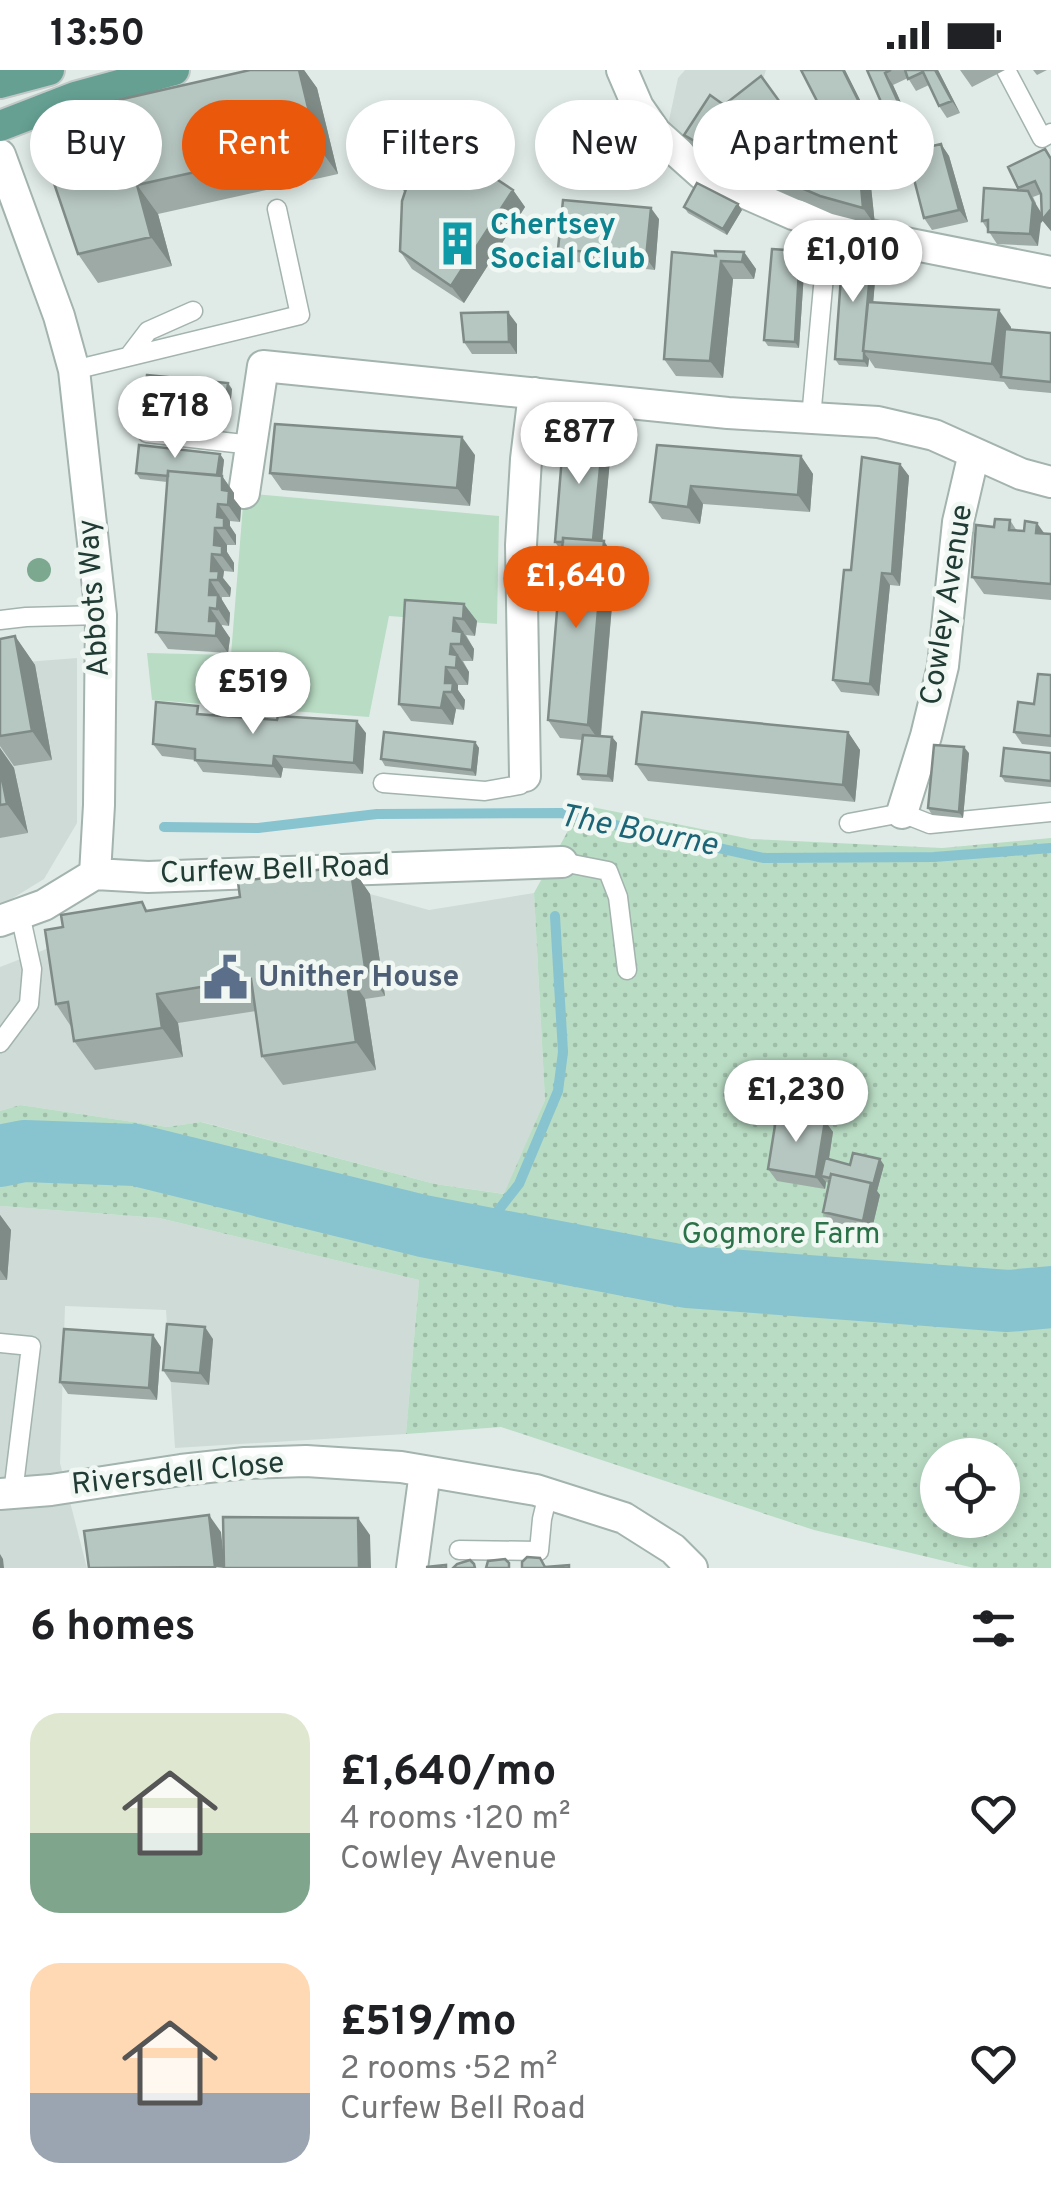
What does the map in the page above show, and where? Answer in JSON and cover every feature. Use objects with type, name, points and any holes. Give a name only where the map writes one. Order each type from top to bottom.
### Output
[{"type":"main road","points":[[0,82],[49,70]]},
{"type":"main road","points":[[0,126],[75,97],[174,70]]},
{"type":"street","points":[[622,70],[638,107],[656,132],[702,174],[793,214],[886,239],[1051,272]]},
{"type":"street","name":"Abbots Way","points":[[0,156],[74,370],[101,616],[95,874]]},
{"type":"street","points":[[244,493],[263,366],[728,413],[878,422],[934,435],[1022,474],[1051,482]]},
{"type":"street","points":[[525,776],[521,545],[534,392]]},
{"type":"street","name":"Cowley Avenue","points":[[902,813],[943,666],[958,522],[974,453]]},
{"type":"street","name":"Curfew Bell Road","points":[[95,874],[148,877],[562,862]]},
{"type":"street","points":[[10,918],[44,905],[95,874]]},
{"type":"street","name":"Riversdell Close","points":[[6,1494],[245,1463],[401,1468],[548,1494],[624,1518],[673,1549],[692,1568]]},
{"type":"street","points":[[412,1568],[425,1472]]},
{"type":"lane","points":[[1006,70],[1042,138],[1051,133]]},
{"type":"lane","points":[[74,370],[300,315],[277,209]]},
{"type":"lane","points":[[811,418],[826,254]]},
{"type":"lane","points":[[130,356],[148,331],[194,310]]},
{"type":"lane","points":[[147,433],[252,445]]},
{"type":"lane","points":[[0,620],[101,616]]},
{"type":"lane","points":[[382,784],[485,790],[520,785],[525,776]]},
{"type":"lane","points":[[848,823],[902,813],[930,824],[1051,812]]},
{"type":"lane","points":[[562,862],[608,871],[618,896],[627,970]]},
{"type":"lane","points":[[0,1044],[30,1004],[32,970],[10,918]]},
{"type":"lane","points":[[0,1343],[30,1346],[6,1494]]},
{"type":"lane","points":[[459,1550],[540,1551],[548,1494]]},
{"type":"shaded area","points":[[685,70],[766,70],[756,100],[693,100],[693,147],[673,129],[678,78]]},
{"type":"shaded area","points":[[77,658],[77,823],[44,879],[0,906],[0,664]]},
{"type":"shaded area","points":[[534,893],[545,1100],[505,1194],[435,1184],[202,1122],[167,1127],[20,1105],[0,1111],[0,967],[90,932],[244,895],[370,894],[429,910]]},
{"type":"shaded area","points":[[0,1206],[159,1218],[419,1280],[406,1434],[175,1448],[166,1310],[65,1306],[60,1463],[87,1568],[0,1568]]},
{"type":"green space","points":[[244,493],[499,516],[497,624],[389,616],[369,717],[152,700],[147,653],[231,655]]},
{"type":"green space","name":"Gogmore Farm","points":[[582,805],[751,839],[942,848],[1051,838],[1051,1568],[974,1568],[814,1530],[501,1427],[406,1434],[419,1280],[159,1218],[0,1206],[0,1111],[20,1105],[167,1127],[201,1122],[435,1184],[504,1194],[545,1100],[534,893]]},
{"type":"building","points":[[250,70],[299,70],[306,100],[182,100],[182,175],[162,179],[162,100],[118,100]]},
{"type":"building","points":[[801,70],[843,70],[858,100],[816,100]]},
{"type":"building","points":[[867,70],[891,70],[885,73],[897,100],[880,100]]},
{"type":"building","points":[[905,70],[935,70],[952,101],[939,106],[923,72],[908,79]]},
{"type":"building","points":[[761,76],[778,100],[730,100]]},
{"type":"building","points":[[693,121],[693,140],[684,135]]},
{"type":"building","points":[[941,144],[959,210],[924,218],[917,190],[934,190],[934,146]]},
{"type":"building","points":[[1045,149],[1051,159],[1051,209],[1042,220],[1041,194],[1035,181],[1018,188],[1008,167]]},
{"type":"building","points":[[984,188],[1028,191],[1033,202],[1030,234],[988,232],[988,220],[982,221]]},
{"type":"building","points":[[56,190],[138,190],[151,237],[78,254]]},
{"type":"building","points":[[406,190],[513,190],[451,286],[400,251]]},
{"type":"building","points":[[693,190],[711,190],[738,204],[723,229],[684,207]]},
{"type":"building","points":[[806,190],[861,190],[863,208]]},
{"type":"building","points":[[563,200],[651,208],[646,258],[558,249]]},
{"type":"building","points":[[772,249],[800,251],[795,342],[764,340]]},
{"type":"building","points":[[843,250],[872,252],[864,361],[835,359]]},
{"type":"building","points":[[715,251],[744,252],[742,262],[721,261],[710,361],[664,359],[672,252],[716,256]]},
{"type":"building","points":[[868,302],[999,310],[992,364],[863,351]]},
{"type":"building","points":[[508,312],[509,342],[464,342],[461,313]]},
{"type":"building","points":[[1005,329],[1051,333],[1051,382],[1001,377]]},
{"type":"building","points":[[147,375],[228,383],[225,411],[144,403]]},
{"type":"building","points":[[275,424],[462,437],[457,488],[270,473]]},
{"type":"building","points":[[564,432],[603,437],[593,540],[563,538],[563,542],[555,542]]},
{"type":"building","points":[[139,445],[220,454],[217,475],[136,473]]},
{"type":"building","points":[[657,445],[801,456],[798,495],[691,486],[688,507],[650,502]]},
{"type":"building","points":[[862,457],[900,464],[892,574],[882,573],[870,684],[833,680],[844,570],[851,570]]},
{"type":"building","points":[[168,471],[222,476],[222,490],[229,491],[228,505],[218,504],[217,517],[224,518],[224,528],[215,528],[214,545],[222,546],[222,555],[212,554],[211,571],[219,571],[218,580],[210,580],[209,595],[218,595],[217,609],[210,608],[209,621],[217,621],[216,636],[156,632]]},
{"type":"building","points":[[995,519],[1010,520],[1009,530],[1024,531],[1025,521],[1037,523],[1036,533],[1051,534],[1051,584],[972,577],[976,525],[994,527]]},
{"type":"building","points":[[563,538],[604,541],[588,725],[548,720]]},
{"type":"building","points":[[405,600],[464,604],[463,619],[454,618],[453,631],[462,632],[461,644],[451,644],[450,654],[457,655],[456,668],[446,667],[445,683],[453,683],[452,692],[444,692],[441,708],[399,704]]},
{"type":"building","points":[[15,636],[32,731],[0,736],[0,639]]},
{"type":"building","points":[[1038,674],[1051,675],[1051,736],[1014,732],[1018,702],[1034,704]]},
{"type":"building","points":[[156,702],[198,706],[197,714],[357,721],[354,763],[274,756],[273,766],[195,760],[195,749],[153,744]]},
{"type":"building","points":[[642,712],[848,732],[843,785],[636,764]]},
{"type":"building","points":[[384,732],[475,742],[472,770],[381,759]]},
{"type":"building","points":[[583,735],[612,737],[608,776],[578,774]]},
{"type":"building","points":[[934,745],[964,747],[959,812],[928,808]]},
{"type":"building","points":[[1004,748],[1051,753],[1051,781],[1001,776]]},
{"type":"building","points":[[0,769],[7,804],[0,805]]},
{"type":"building","name":"Unither House","points":[[350,865],[365,967],[345,970],[356,1042],[262,1056],[251,979],[157,994],[162,1028],[74,1041],[68,1002],[56,1004],[45,930],[63,927],[61,915],[142,902],[146,911],[240,897],[238,882]]},
{"type":"building","points":[[777,1113],[825,1121],[816,1177],[768,1169]]},
{"type":"building","points":[[853,1153],[880,1159],[873,1185],[831,1174],[830,1178],[821,1176],[825,1158],[850,1165]]},
{"type":"building","points":[[831,1174],[871,1183],[863,1221],[823,1212]]},
{"type":"building","points":[[167,1324],[205,1327],[200,1373],[163,1370]]},
{"type":"building","points":[[64,1329],[153,1335],[149,1388],[60,1382]]},
{"type":"building","points":[[209,1515],[215,1567],[89,1568],[84,1531]]},
{"type":"building","points":[[223,1517],[358,1518],[359,1568],[224,1568]]},
{"type":"building","points":[[527,1557],[540,1558],[545,1567],[569,1568],[522,1568]]},
{"type":"building","points":[[505,1559],[509,1568],[486,1568],[488,1561]]},
{"type":"building","points":[[470,1560],[475,1568],[453,1568],[457,1564]]},
{"type":"waterway","name":"The Bourne","points":[[164,827],[258,828],[377,814],[561,813],[764,858],[934,857],[1051,848]]},
{"type":"waterway","name":"The Bourne","points":[[478,1236],[519,1184],[558,1091],[563,1052],[555,916]]},
{"type":"waterway","name":"The Bourne","points":[[0,1156],[24,1151],[136,1155],[423,1226],[688,1277],[1008,1301],[1051,1297]]},
{"type":"place","name":"Chertsey Social Club","points":[[457,243]]},
{"type":"place","name":"Unither House","points":[[225,978]]}]
